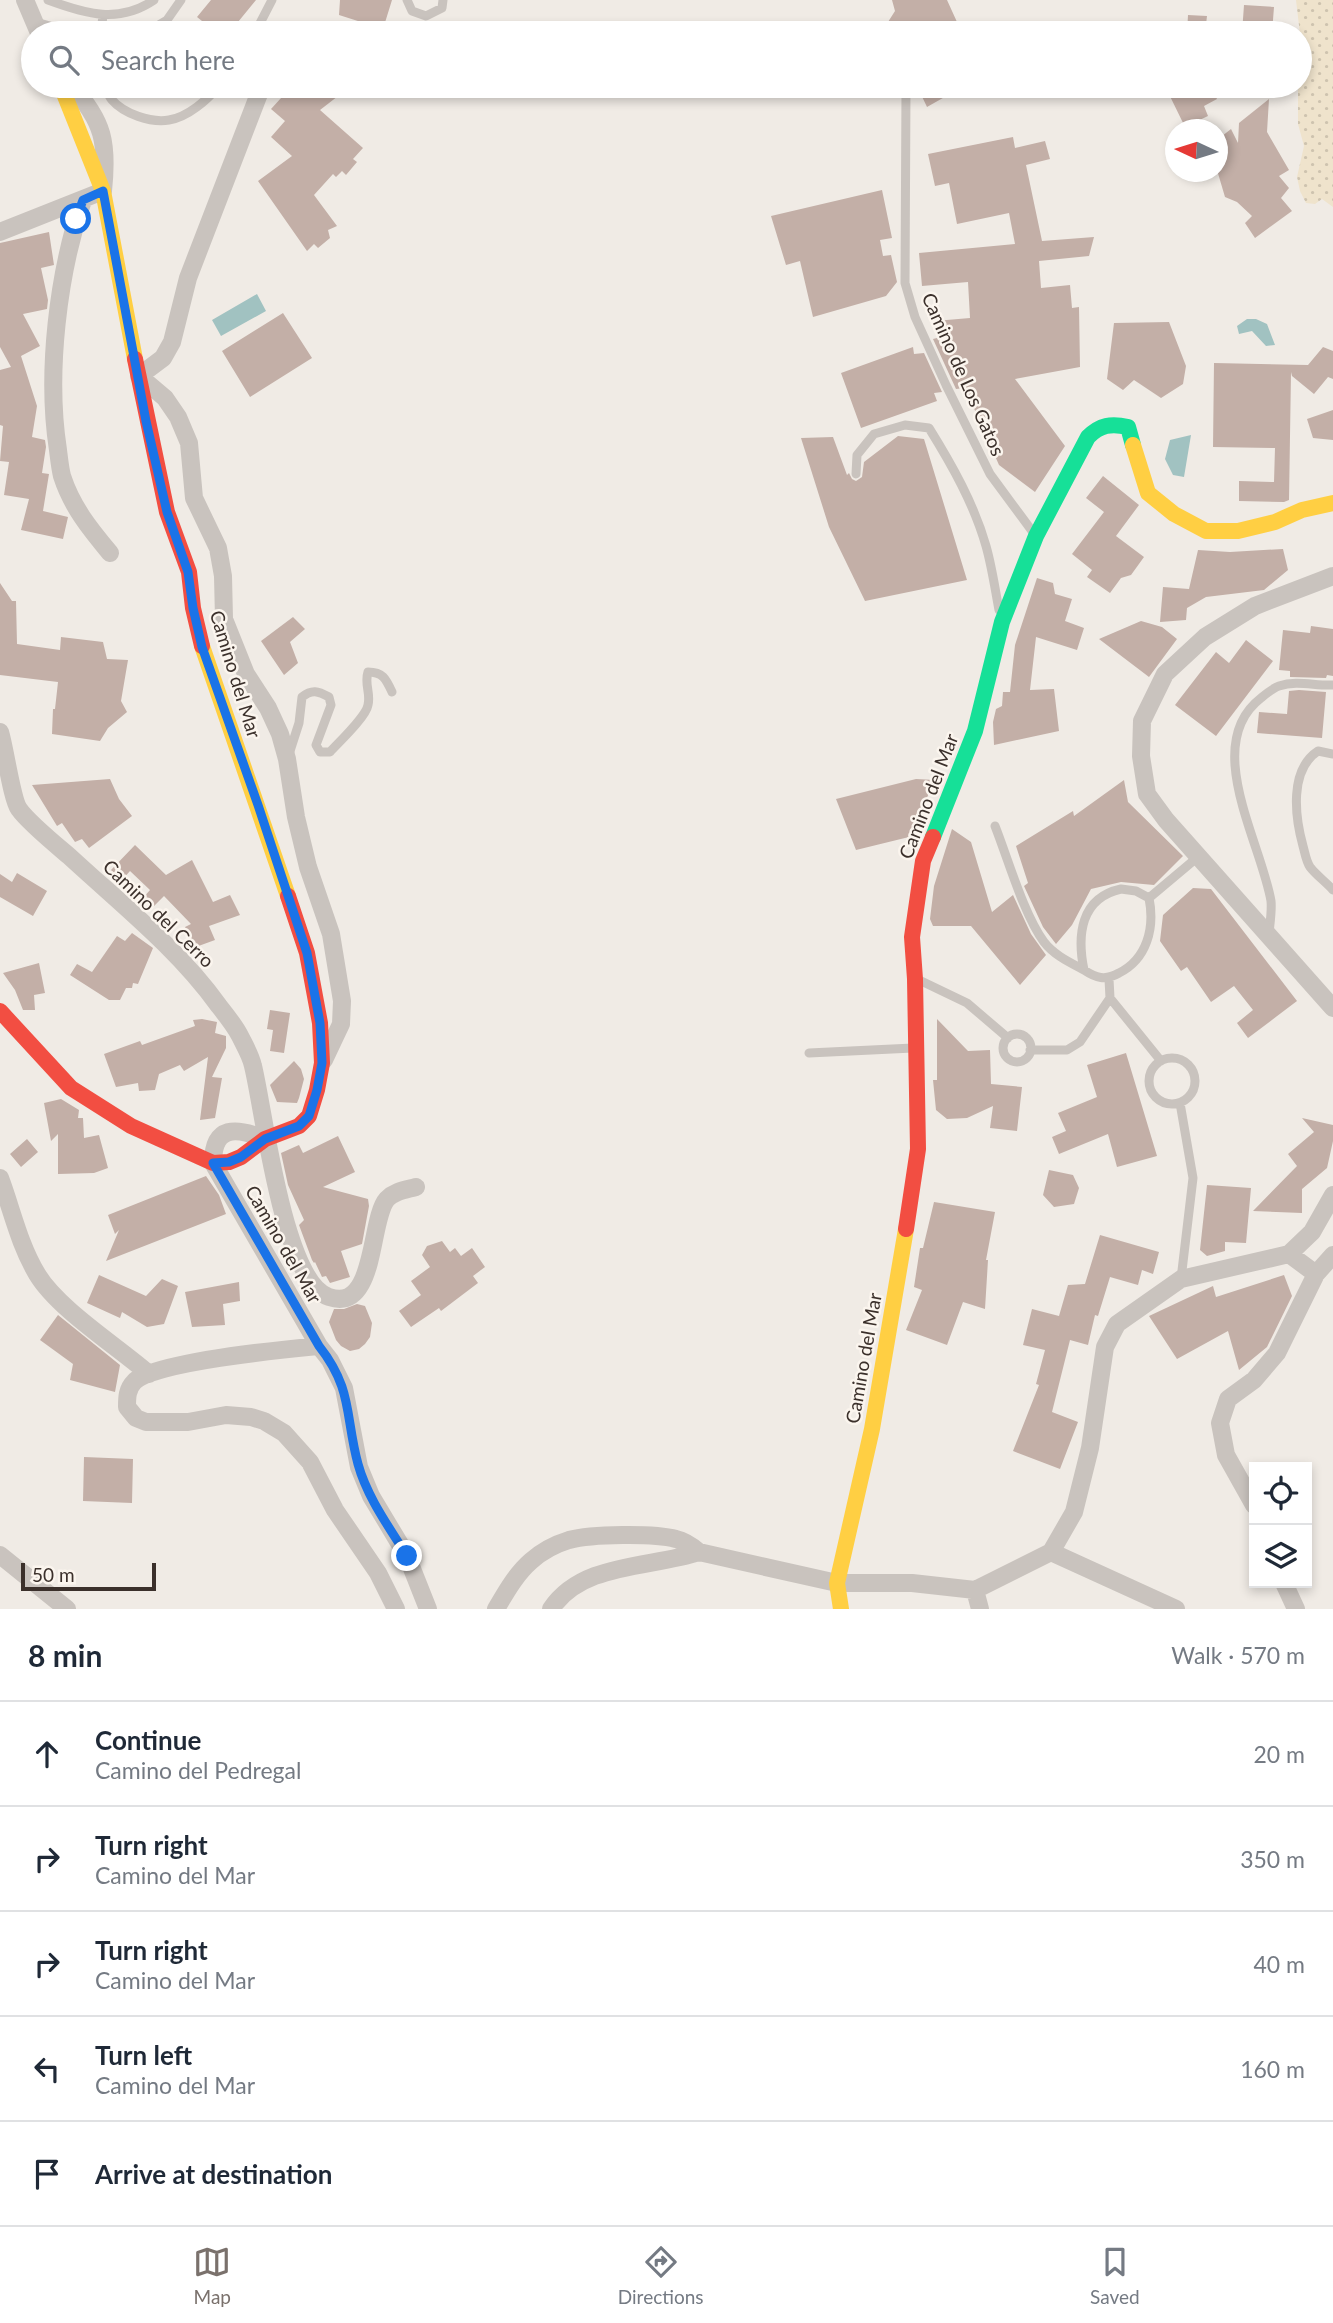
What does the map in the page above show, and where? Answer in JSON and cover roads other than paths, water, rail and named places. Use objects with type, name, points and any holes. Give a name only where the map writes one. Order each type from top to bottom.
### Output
[{"type":"street","points":[[25,0],[34,21]]},
{"type":"street","name":"Camino del Mar","points":[[66,98],[103,191],[157,470],[167,512],[188,572],[202,647],[307,953],[320,1023],[322,1063],[309,1116],[299,1126],[265,1139],[241,1157],[229,1162],[213,1163],[344,1388],[359,1466],[371,1496],[407,1556],[428,1609]]},
{"type":"street","name":"Camino del Mar","points":[[80,98],[97,122],[105,143],[103,191]]},
{"type":"street","points":[[257,98],[188,278],[172,342],[163,358],[139,376],[165,398],[178,417],[189,443],[194,498],[218,548],[223,576],[224,619],[246,674],[268,708],[280,734],[287,759],[296,817],[308,867],[331,934],[342,1001],[341,1024],[322,1063]]},
{"type":"street","points":[[0,232],[103,191]]},
{"type":"street","points":[[83,200],[71,237],[62,289],[54,357],[53,419],[62,475],[78,513],[110,553]]},
{"type":"street","name":"Camino del Mar","points":[[837,1583],[875,1417],[918,1149],[912,937],[923,861],[975,731],[1002,622],[1036,536],[1088,437],[1099,425],[1114,423],[1128,427],[1148,493],[1174,514],[1206,531],[1238,531],[1333,503]]},
{"type":"street","points":[[1333,576],[1255,606],[1205,637],[1165,674],[1142,722],[1141,756],[1147,794],[1166,820],[1333,1008]]},
{"type":"street","name":"Camino del Cerro","points":[[0,732],[9,805],[164,942],[207,989],[239,1032],[253,1063],[265,1139],[285,1219],[311,1286],[329,1298],[344,1298],[357,1291],[372,1256],[382,1207],[388,1198],[397,1192],[416,1187]]},
{"type":"street","points":[[0,1010],[71,1088],[131,1126],[213,1163],[213,1147],[219,1137],[231,1131],[245,1130],[265,1139]]},
{"type":"street","points":[[0,1178],[23,1248],[37,1275],[52,1294],[149,1374]]},
{"type":"street","points":[[496,1609],[513,1582],[531,1561],[552,1547],[570,1540],[625,1536],[677,1539],[690,1544],[699,1552],[837,1583],[912,1583],[975,1590],[1051,1552],[1074,1512],[1090,1448],[1105,1347],[1117,1324],[1181,1279],[1289,1254],[1312,1232],[1333,1195]]},
{"type":"street","points":[[1289,1254],[1316,1274]]},
{"type":"street","points":[[1249,1496],[1226,1455],[1220,1423],[1228,1399],[1254,1380],[1276,1353],[1316,1274],[1333,1255]]},
{"type":"street","points":[[319,1346],[211,1359],[149,1374],[135,1380],[128,1392],[127,1407],[136,1418],[146,1422],[188,1422],[226,1415],[264,1421],[284,1433],[310,1462],[335,1510],[378,1573],[396,1609]]},
{"type":"street","points":[[551,1609],[558,1599],[577,1583],[617,1570],[699,1552]]},
{"type":"street","points":[[1051,1552],[1176,1609]]},
{"type":"street","points":[[0,1555],[68,1609]]},
{"type":"street","points":[[837,1583],[842,1609]]},
{"type":"street","points":[[1286,1588],[1296,1609]]},
{"type":"street","points":[[975,1590],[980,1609]]},
{"type":"lane","points":[[48,0],[103,15],[121,15],[139,10],[154,0]]},
{"type":"lane","points":[[165,21],[181,0]]},
{"type":"lane","points":[[261,21],[272,0]]},
{"type":"lane","points":[[407,0],[412,11],[426,16],[442,8],[443,0]]},
{"type":"lane","points":[[102,21],[103,15]]},
{"type":"lane","points":[[111,98],[127,112],[169,120],[193,110],[206,98]]},
{"type":"lane","name":"Camino de Los Gatos","points":[[905,98],[905,283],[915,317],[990,474],[1036,536]]},
{"type":"lane","points":[[856,474],[857,455],[874,434],[905,425],[929,428],[945,453],[973,510],[986,545],[1002,622]]},
{"type":"lane","points":[[287,759],[299,723],[302,697],[309,691],[319,691],[329,696],[331,705],[316,745],[320,752],[324,753],[330,752],[368,708],[365,681],[368,672],[385,676],[392,692]]},
{"type":"lane","points":[[1269,935],[1271,902],[1234,764],[1237,731],[1251,706],[1276,686],[1292,683],[1333,685]]},
{"type":"lane","points":[[1333,754],[1318,751],[1308,758],[1301,774],[1296,799],[1300,834],[1308,865],[1333,890]]},
{"type":"lane","points":[[995,826],[1025,905],[1044,941],[1059,957],[1094,977],[1109,979],[1132,966],[1144,949],[1151,927],[1149,898]]},
{"type":"lane","points":[[1149,898],[1199,856]]},
{"type":"lane","points":[[1084,970],[1079,949],[1080,935],[1088,910],[1097,900],[1109,891],[1121,889],[1136,891],[1149,898]]},
{"type":"lane","points":[[915,979],[967,1003],[1007,1038]]},
{"type":"lane","points":[[1109,979],[1110,998],[1161,1060]]},
{"type":"lane","points":[[1030,1050],[1067,1049],[1080,1042],[1110,998]]},
{"type":"lane","points":[[1015,1034],[1023,1036],[1029,1042],[1030,1050],[1022,1060],[1013,1061],[1009,1059],[1003,1046],[1007,1038],[1015,1034]]},
{"type":"lane","points":[[809,1054],[915,1048]]},
{"type":"lane","points":[[1161,1060],[1183,1061],[1192,1072],[1194,1086],[1191,1093],[1180,1102],[1165,1103],[1153,1094],[1150,1087],[1151,1072],[1161,1060]]},
{"type":"lane","points":[[1180,1102],[1193,1178],[1181,1279]]},
{"type":"water","points":[[257,294],[266,311],[221,336],[212,320]]},
{"type":"water","points":[[1247,319],[1256,319],[1267,324],[1275,345],[1266,346],[1252,331],[1239,334],[1237,326]]},
{"type":"water","points":[[1191,435],[1184,477],[1173,475],[1165,459],[1170,440]]}]
